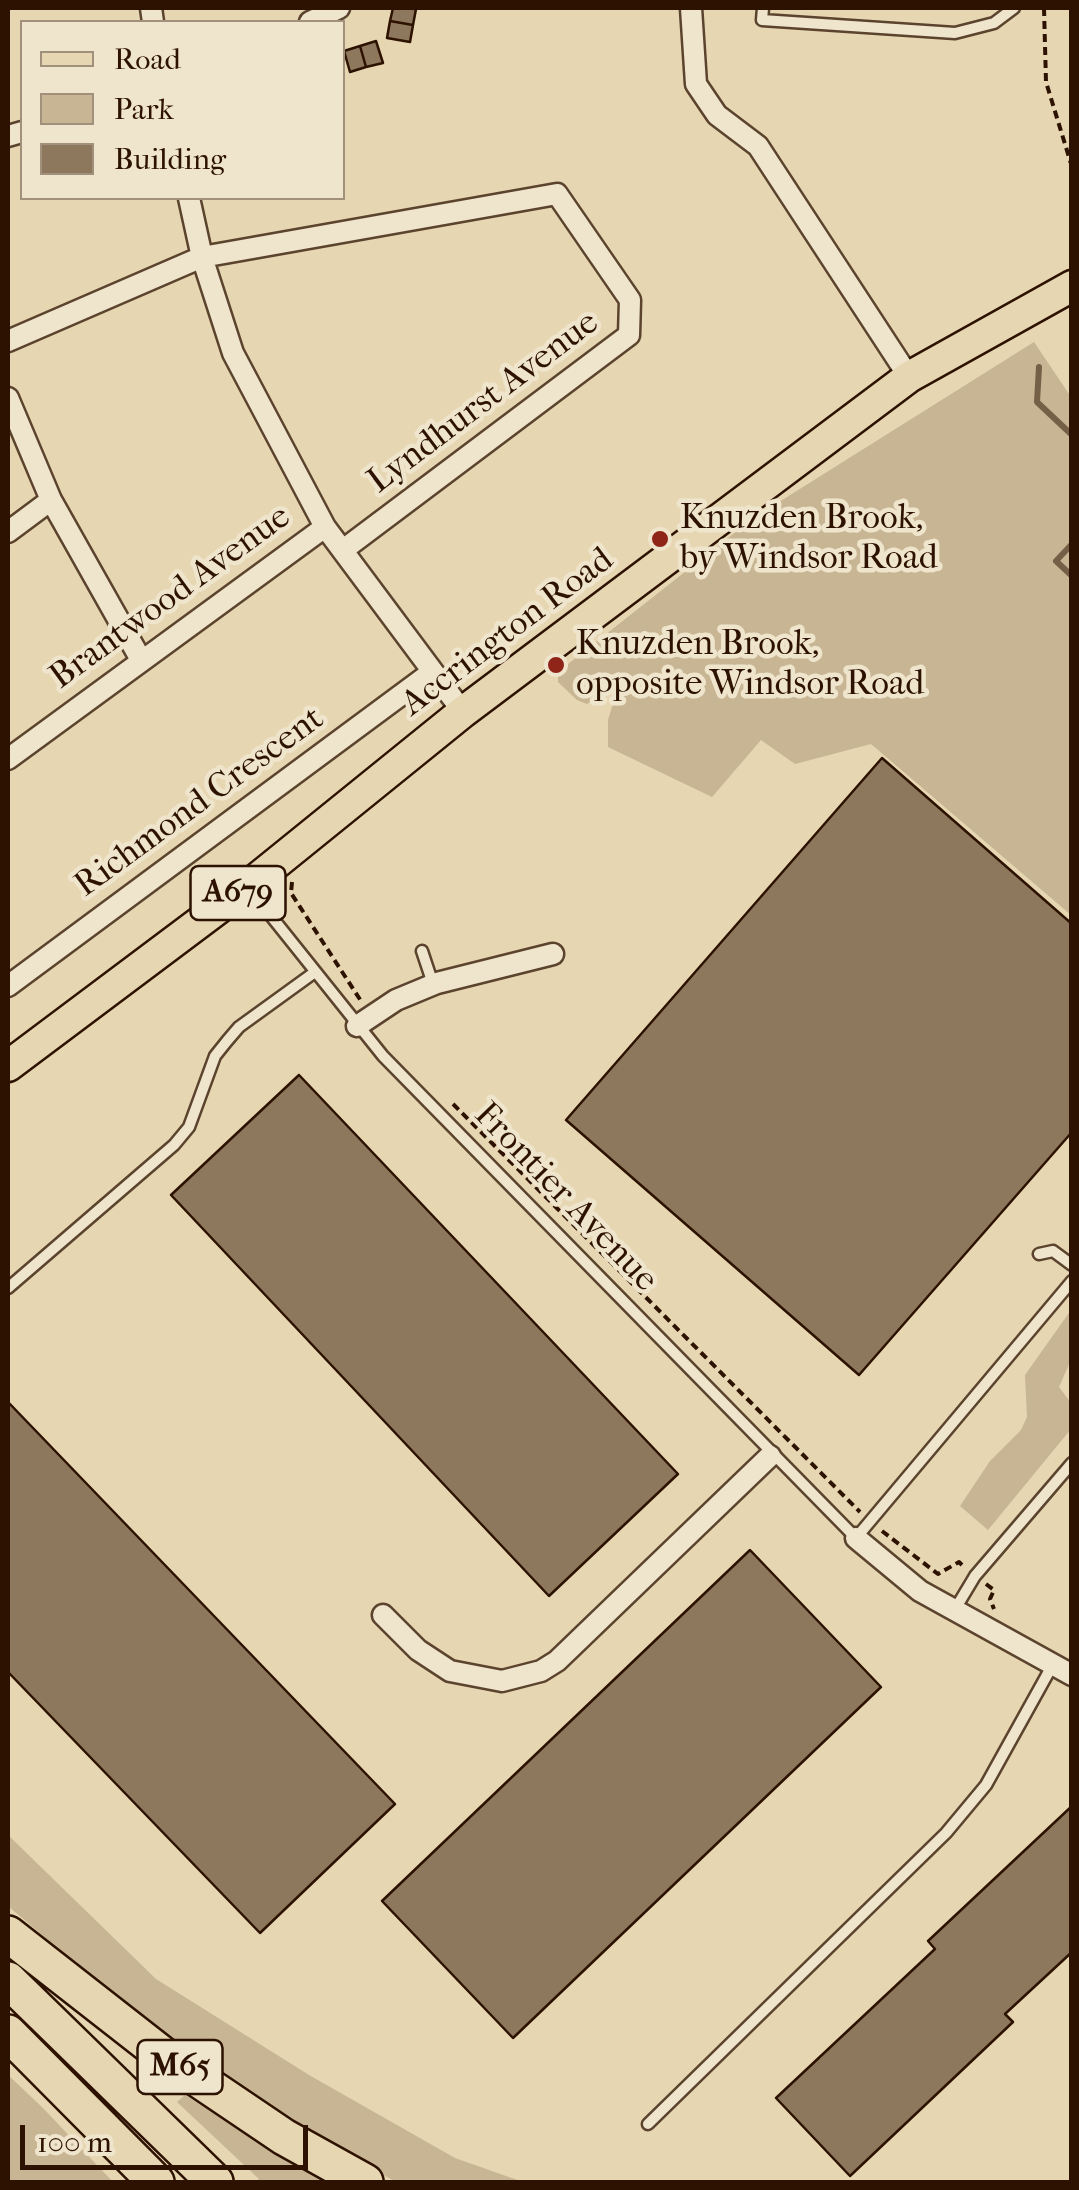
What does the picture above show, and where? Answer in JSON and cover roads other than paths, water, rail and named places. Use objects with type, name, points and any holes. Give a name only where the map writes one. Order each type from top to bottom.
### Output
[{"type":"highway","name":"M65","points":[[8,1934],[164,2056],[284,2137],[364,2182]]},
{"type":"highway","name":"M65","points":[[8,1980],[215,2182]]},
{"type":"highway","name":"M65","points":[[8,2033],[156,2182]]},
{"type":"main road","name":"Accrington Road","points":[[8,1066],[248,886],[463,712],[909,378],[1072,286]]},
{"type":"street","points":[[314,20],[339,8]]},
{"type":"street","points":[[691,8],[696,84],[718,115],[758,146],[909,378]]},
{"type":"street","name":"Lyndhurst Avenue","points":[[202,256],[558,194],[630,300],[629,335],[342,550]]},
{"type":"street","points":[[189,200],[202,256],[233,353],[325,527],[463,712]]},
{"type":"street","points":[[8,341],[202,256]]},
{"type":"street","points":[[8,398],[52,500],[140,658]]},
{"type":"street","points":[[8,532],[52,500]]},
{"type":"street","name":"Brantwood Avenue","points":[[8,759],[140,658],[325,527]]},
{"type":"street","name":"Richmond Crescent","points":[[8,986],[432,672]]},
{"type":"street","points":[[363,1022],[433,984],[554,954]]},
{"type":"street","points":[[383,1616],[418,1650],[450,1671],[502,1681],[540,1671],[558,1661],[770,1456]]},
{"type":"street","points":[[862,1530],[920,1591],[1062,1670]]},
{"type":"lane","points":[[763,8],[762,20],[954,33],[994,23],[1014,8]]},
{"type":"lane","name":"Frontier Avenue","points":[[248,886],[315,972],[770,1456],[862,1530]]},
{"type":"lane","points":[[422,951],[433,984]]},
{"type":"lane","points":[[8,1288],[174,1145],[190,1127],[215,1056],[228,1040],[239,1027],[315,972]]},
{"type":"lane","points":[[1040,1254],[1053,1251],[1072,1265]]},
{"type":"lane","points":[[862,1530],[1072,1281]]},
{"type":"lane","points":[[954,1612],[975,1576],[1072,1464]]},
{"type":"lane","points":[[648,2124],[946,1834],[986,1786],[1062,1670]]},
{"type":"waterway","points":[[1039,367],[1037,402],[1072,435]]},
{"type":"waterway","points":[[1072,544],[1056,561],[1072,576]]},
{"type":"place","name":"Knuzden Brook, by Windsor Road","points":[[660,539]]},
{"type":"place","name":"Knuzden Brook, opposite Windsor Road","points":[[556,665]]}]
